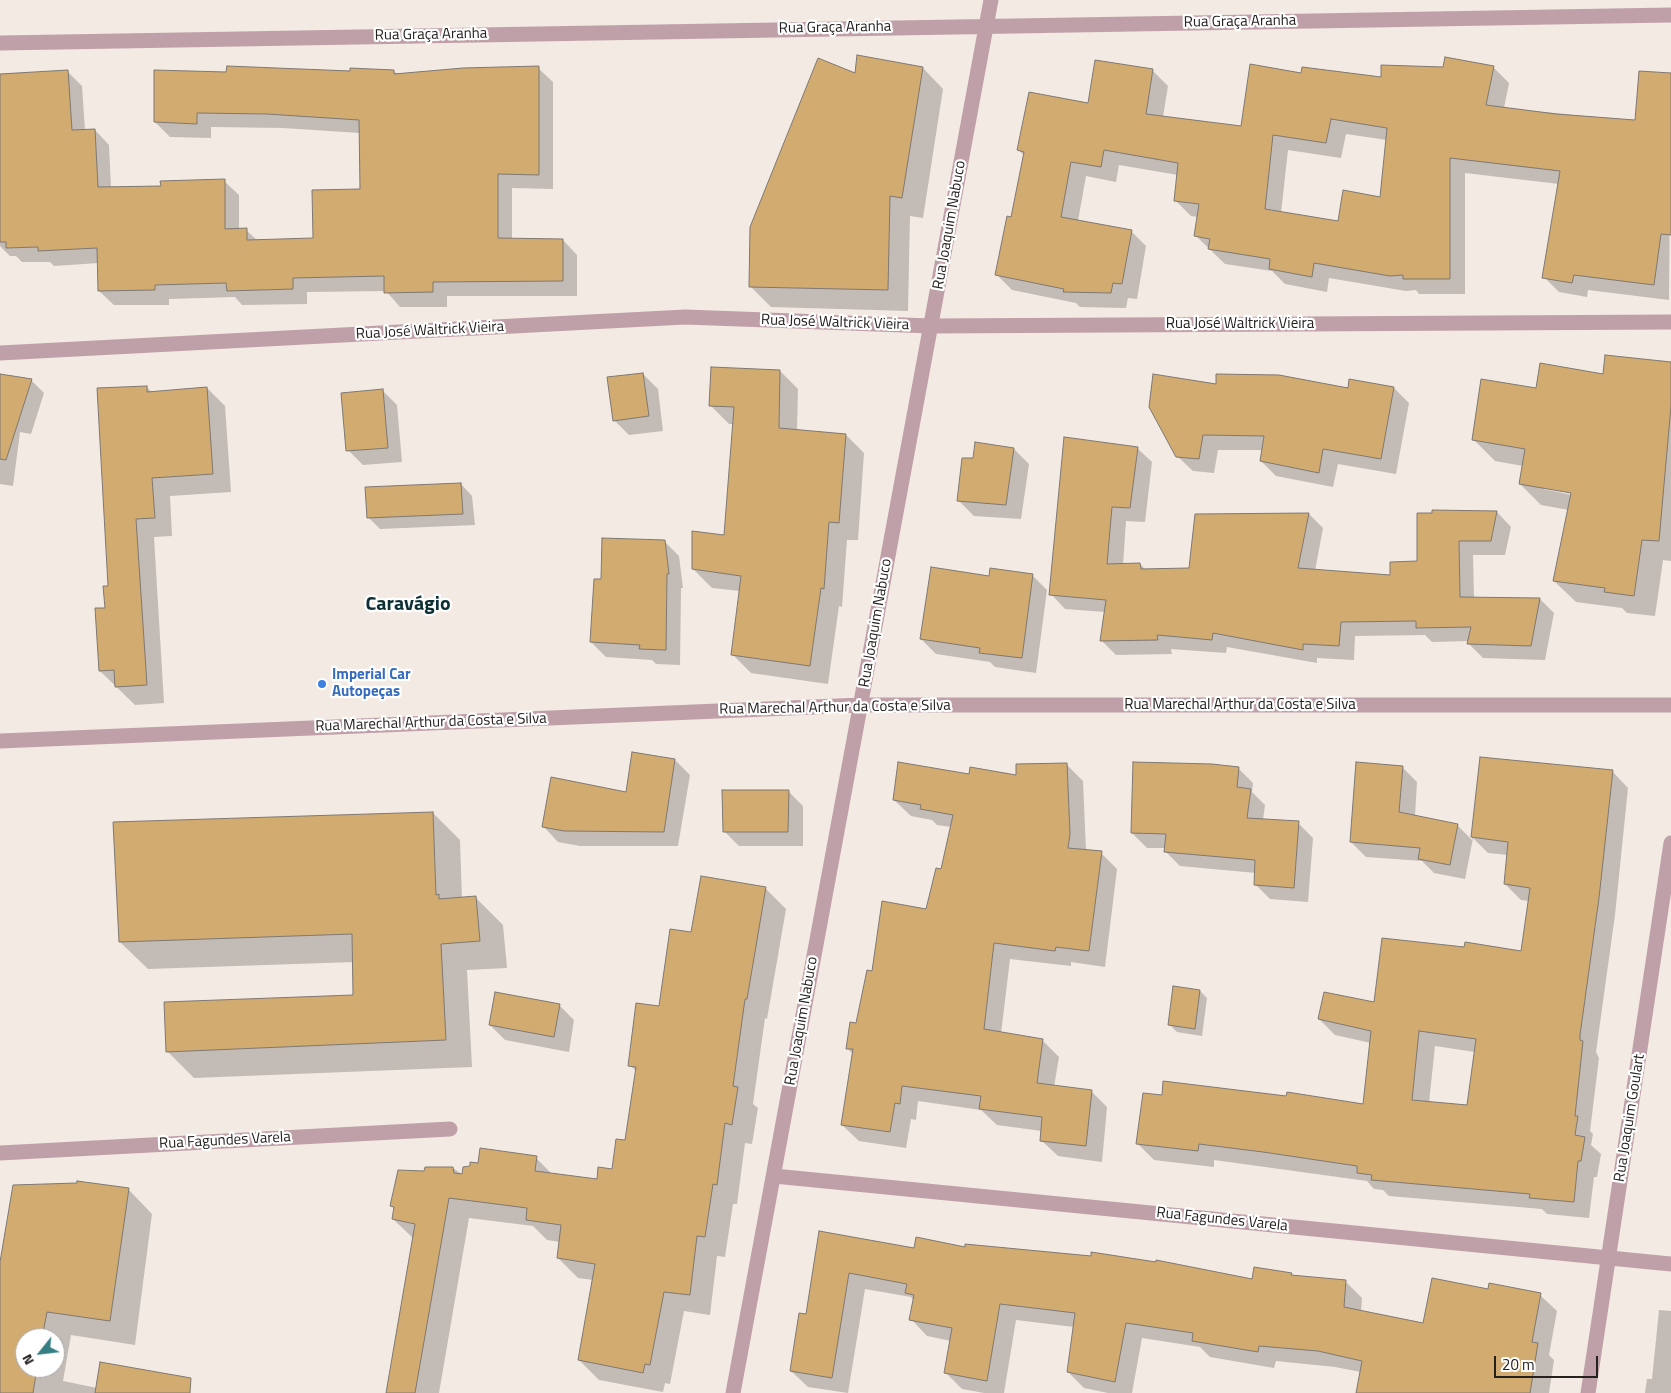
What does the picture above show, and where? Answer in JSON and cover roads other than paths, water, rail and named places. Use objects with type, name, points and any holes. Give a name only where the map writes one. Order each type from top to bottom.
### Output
[{"type":"street","name":"Rua Joaquim Nabuco","points":[[734,1393],[991,0]]},
{"type":"street","name":"Rua Graça Aranha","points":[[0,43],[1671,15]]},
{"type":"street","name":"Rua José Waltrick Vieira","points":[[0,353],[685,317],[931,326],[1671,322]]},
{"type":"street","name":"Rua Marechal Arthur da Costa e Silva","points":[[0,741],[861,705],[1671,705]]},
{"type":"street","name":"Rua Joaquim Goulart","points":[[1588,1393],[1671,843]]},
{"type":"street","name":"Rua Fagundes Varela","points":[[0,1153],[450,1129]]},
{"type":"street","name":"Rua Fagundes Varela","points":[[774,1176],[1671,1264]]},
{"type":"place","name":"Imperial Car Autopeças","points":[[322,684]]},
{"type":"district","name":"Caravágio","points":[[408,605]]}]
